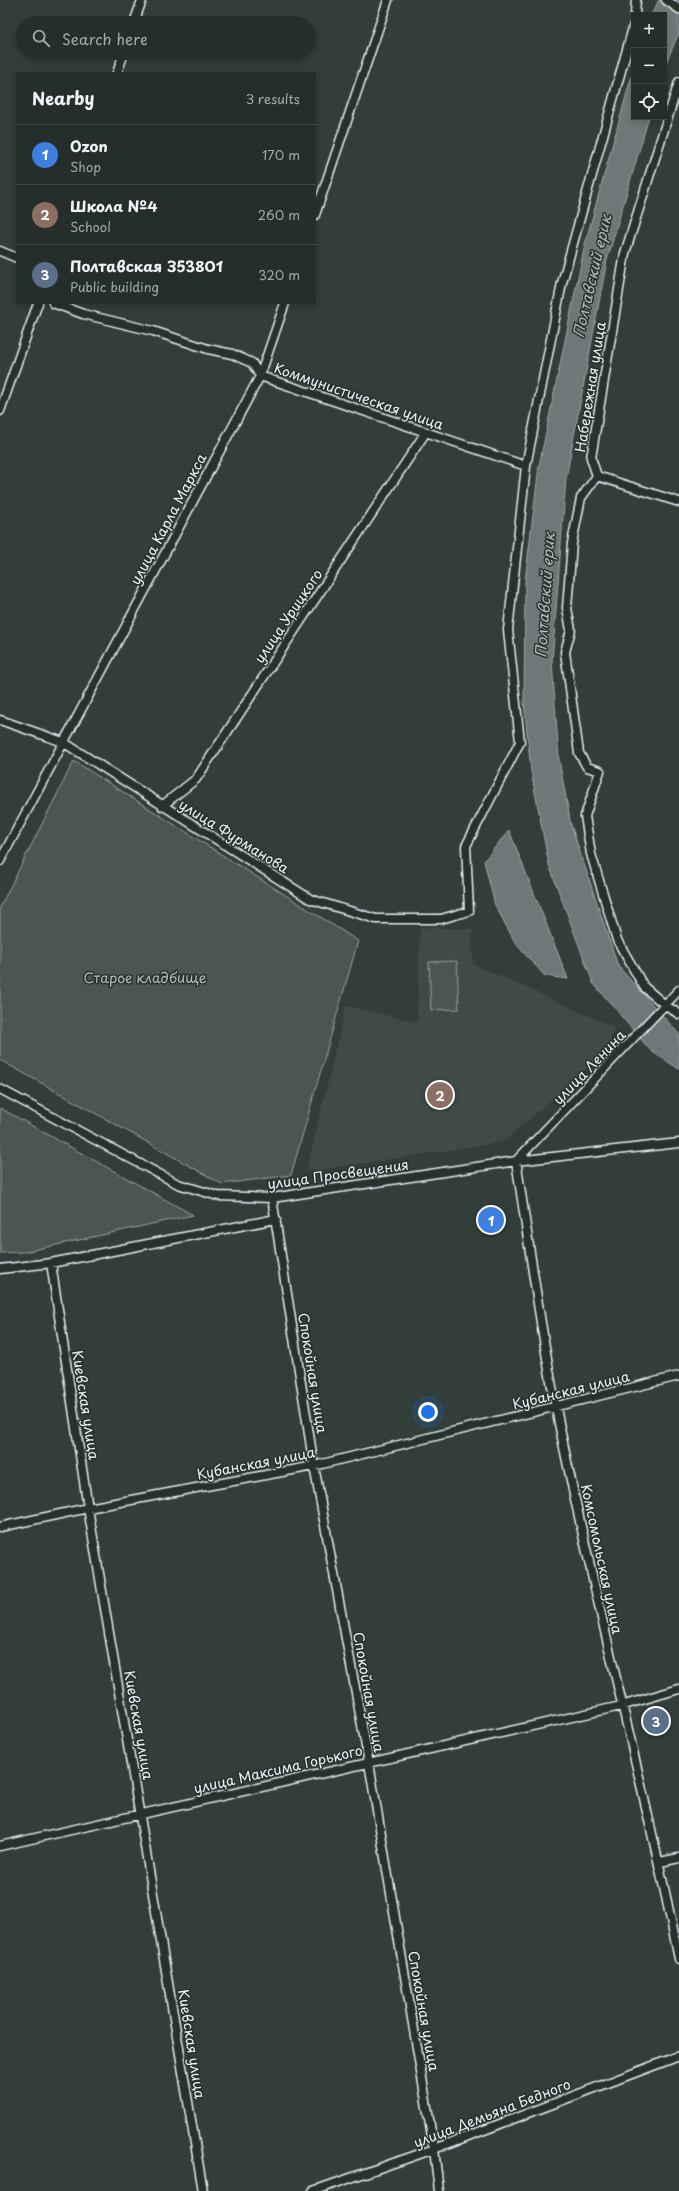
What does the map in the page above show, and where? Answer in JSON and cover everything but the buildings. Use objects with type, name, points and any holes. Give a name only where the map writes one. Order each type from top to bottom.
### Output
[{"type":"street","points":[[136,16],[142,0]]},
{"type":"street","points":[[316,212],[388,0]]},
{"type":"street","points":[[635,12],[636,0]]},
{"type":"street","points":[[666,0],[679,9]]},
{"type":"street","points":[[526,466],[562,283],[631,35]]},
{"type":"street","points":[[117,72],[122,60]]},
{"type":"street","name":"Набережная улица","points":[[597,476],[591,458],[624,253],[679,82]]},
{"type":"street","points":[[0,251],[16,258]]},
{"type":"street","points":[[0,411],[38,304]]},
{"type":"street","name":"Коммунистическая улица","points":[[56,304],[84,314],[153,331],[208,350],[232,354],[252,363],[260,376],[526,466]]},
{"type":"street","name":"улица Карла Маркса","points":[[0,861],[260,376],[285,304]]},
{"type":"street","name":"улица Урицкого","points":[[162,806],[196,779],[426,432]]},
{"type":"street","name":"улица Фурманова","points":[[0,720],[63,742],[310,899],[376,919],[441,919],[469,911],[466,846],[520,742],[508,630],[526,466]]},
{"type":"street","points":[[679,502],[597,476],[581,498],[572,543],[567,608],[571,630],[565,652],[579,753],[587,766],[600,771],[585,816],[590,854],[617,940],[644,987],[665,1005],[679,1014]]},
{"type":"street","name":"улица Ленина","points":[[516,1161],[636,1037],[679,990]]},
{"type":"street","name":"улица Просвещения","points":[[0,1089],[178,1184],[218,1196],[272,1198],[516,1161],[679,1143]]},
{"type":"street","name":"Комсомольская улица","points":[[516,1161],[556,1407],[621,1706],[660,1862],[679,1959]]},
{"type":"street","name":"Спокойная улица","points":[[272,1198],[314,1466],[369,1762],[434,2149],[439,2191]]},
{"type":"street","points":[[0,1269],[51,1263],[276,1219]]},
{"type":"street","name":"Киевская улица","points":[[51,1263],[88,1508],[141,1813],[203,2191]]},
{"type":"street","name":"Кубанская улица","points":[[0,1528],[88,1508],[314,1466],[679,1376]]},
{"type":"street","name":"улица Максима Горького","points":[[0,1846],[621,1706],[679,1689]]},
{"type":"street","points":[[660,1862],[679,1858]]},
{"type":"street","name":"улица Демьяна Бедного","points":[[313,2191],[434,2149],[679,2056]]},
{"type":"shaded area","points":[[420,927],[472,929],[473,964],[614,1027],[609,1049],[503,1142],[306,1172],[346,1006],[417,1022]]},
{"type":"green space","name":"Старое кладбище","points":[[74,761],[358,941],[291,1175],[222,1184],[0,1060],[0,907]]},
{"type":"green space","points":[[457,961],[459,1009],[431,1010],[429,962]]},
{"type":"green space","points":[[0,1108],[193,1215],[24,1252],[0,1253]]},
{"type":"water","points":[[659,0],[679,0],[679,33],[667,60],[667,12],[653,12]]},
{"type":"water","name":"Полтавский ерик","points":[[631,78],[631,120],[648,120],[607,260],[566,478],[552,662],[559,760],[571,825],[618,966],[679,1034],[679,1069],[651,1051],[593,983],[549,865],[531,771],[524,702],[525,581],[539,466],[585,244]]},
{"type":"water","points":[[509,830],[568,979],[545,976],[516,944],[495,905],[484,861]]},
{"type":"place","name":"Школа №4","points":[[440,1095]]},
{"type":"place","name":"Ozon","points":[[491,1220]]},
{"type":"place","name":"Полтавская 353801","points":[[656,1721]]}]
